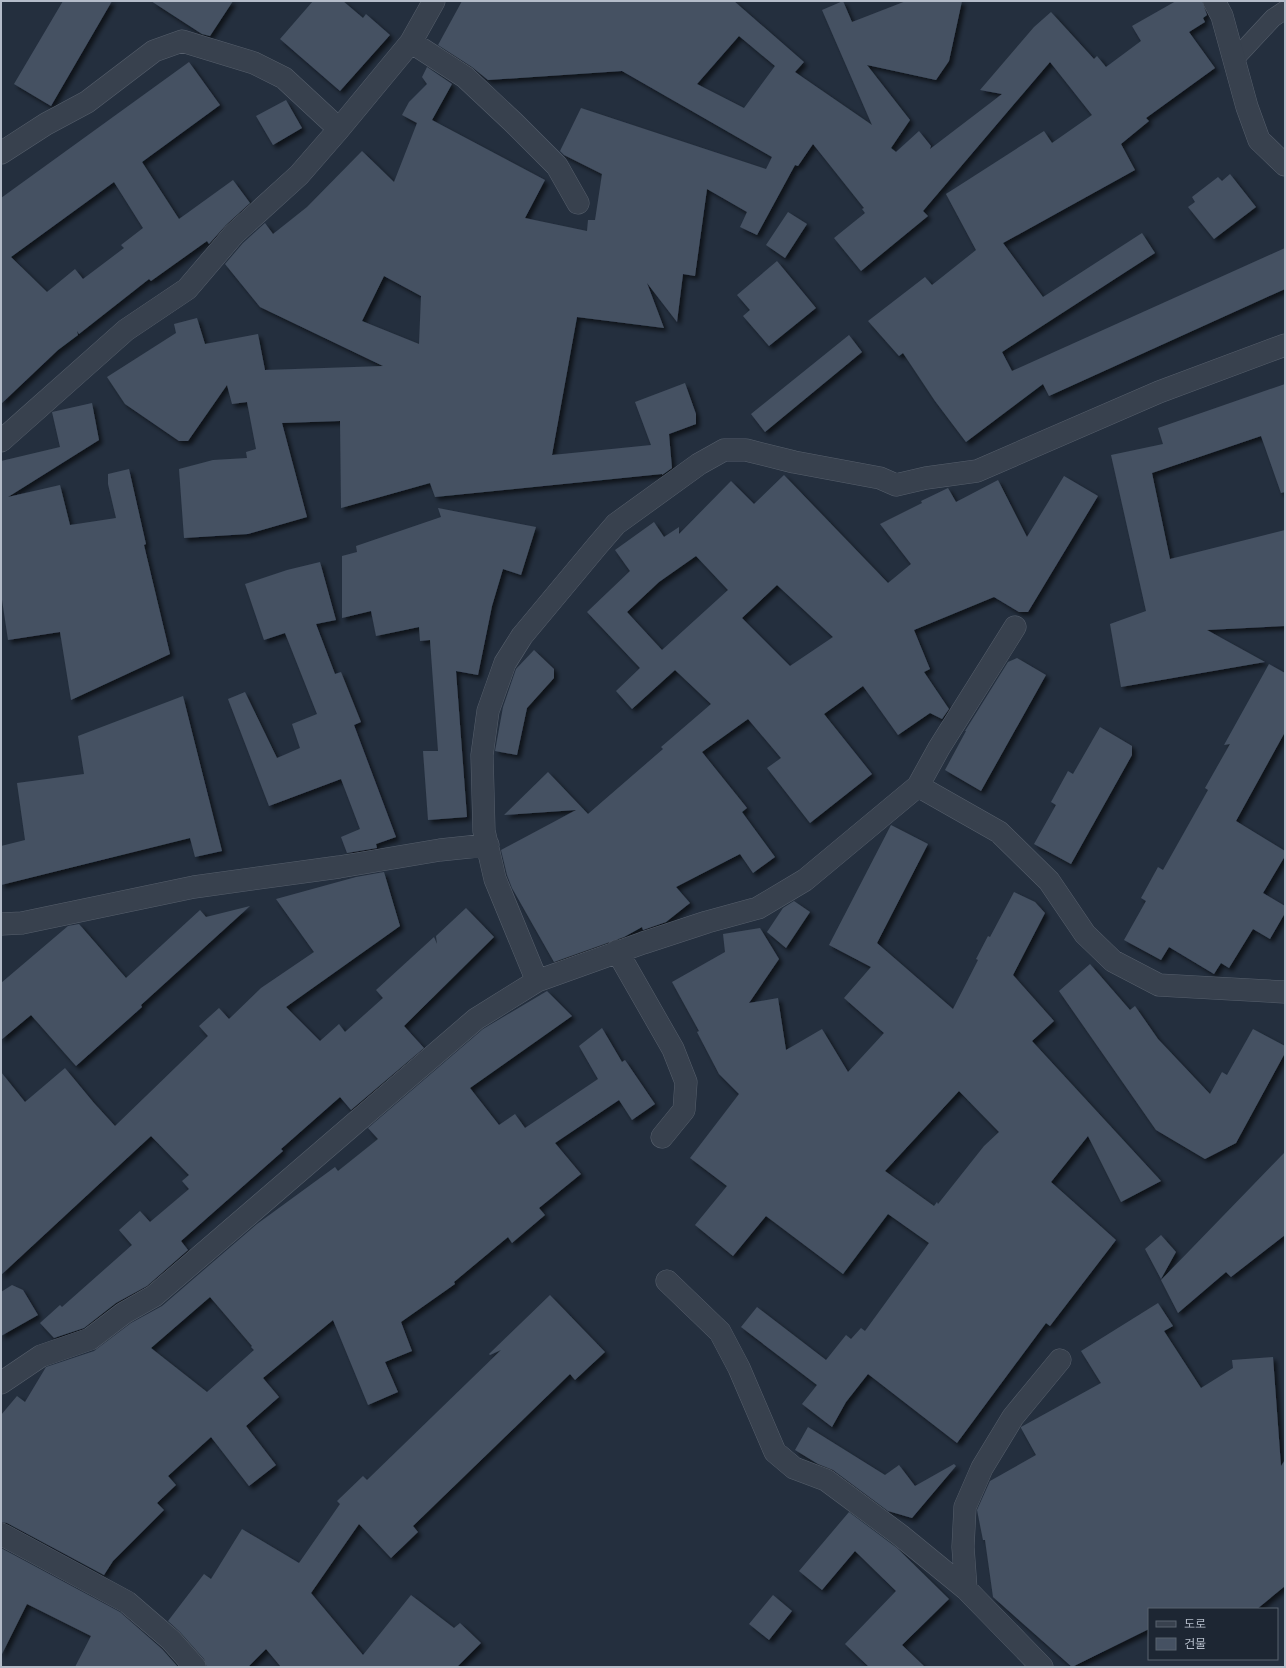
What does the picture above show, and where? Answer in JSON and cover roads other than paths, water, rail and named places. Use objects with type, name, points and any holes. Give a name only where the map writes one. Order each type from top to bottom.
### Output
[{"type":"street","points":[[1,441],[126,330],[187,289],[234,234],[299,175],[339,129],[411,42],[434,1]]},
{"type":"street","points":[[1214,1],[1222,16],[1247,107],[1259,140],[1285,165]]},
{"type":"street","points":[[1,153],[46,124],[87,102],[154,51],[182,41],[254,63],[284,78],[339,129]]},
{"type":"street","points":[[411,42],[465,77],[513,122],[556,166],[578,202]]},
{"type":"street","points":[[537,981],[496,878],[484,831],[482,755],[488,711],[505,663],[522,636],[616,524],[700,464],[724,450],[746,450],[794,462],[880,478],[896,485],[926,478],[977,471],[1159,392],[1285,345]]},
{"type":"street","points":[[1,1383],[41,1356],[90,1339],[124,1313],[154,1296],[476,1019],[537,981],[617,951],[707,922],[758,908],[805,880],[918,786],[939,748],[1015,627]]},
{"type":"street","points":[[918,786],[999,832],[1049,881],[1085,934],[1113,961],[1159,985],[1285,992]]},
{"type":"street","points":[[1,924],[22,923],[194,887],[339,867],[440,850],[488,845]]},
{"type":"street","points":[[617,951],[673,1049],[686,1082],[684,1110],[662,1137]]},
{"type":"street","points":[[667,1280],[720,1332],[739,1368],[775,1452],[794,1468],[826,1480],[900,1535],[966,1589],[1042,1667]]},
{"type":"street","points":[[966,1589],[962,1547],[965,1507],[982,1468],[1013,1417],[1060,1360]]},
{"type":"street","points":[[1,1534],[127,1602],[171,1640],[195,1667]]},
{"type":"lane","points":[[1234,60],[1273,18],[1285,10]]}]
